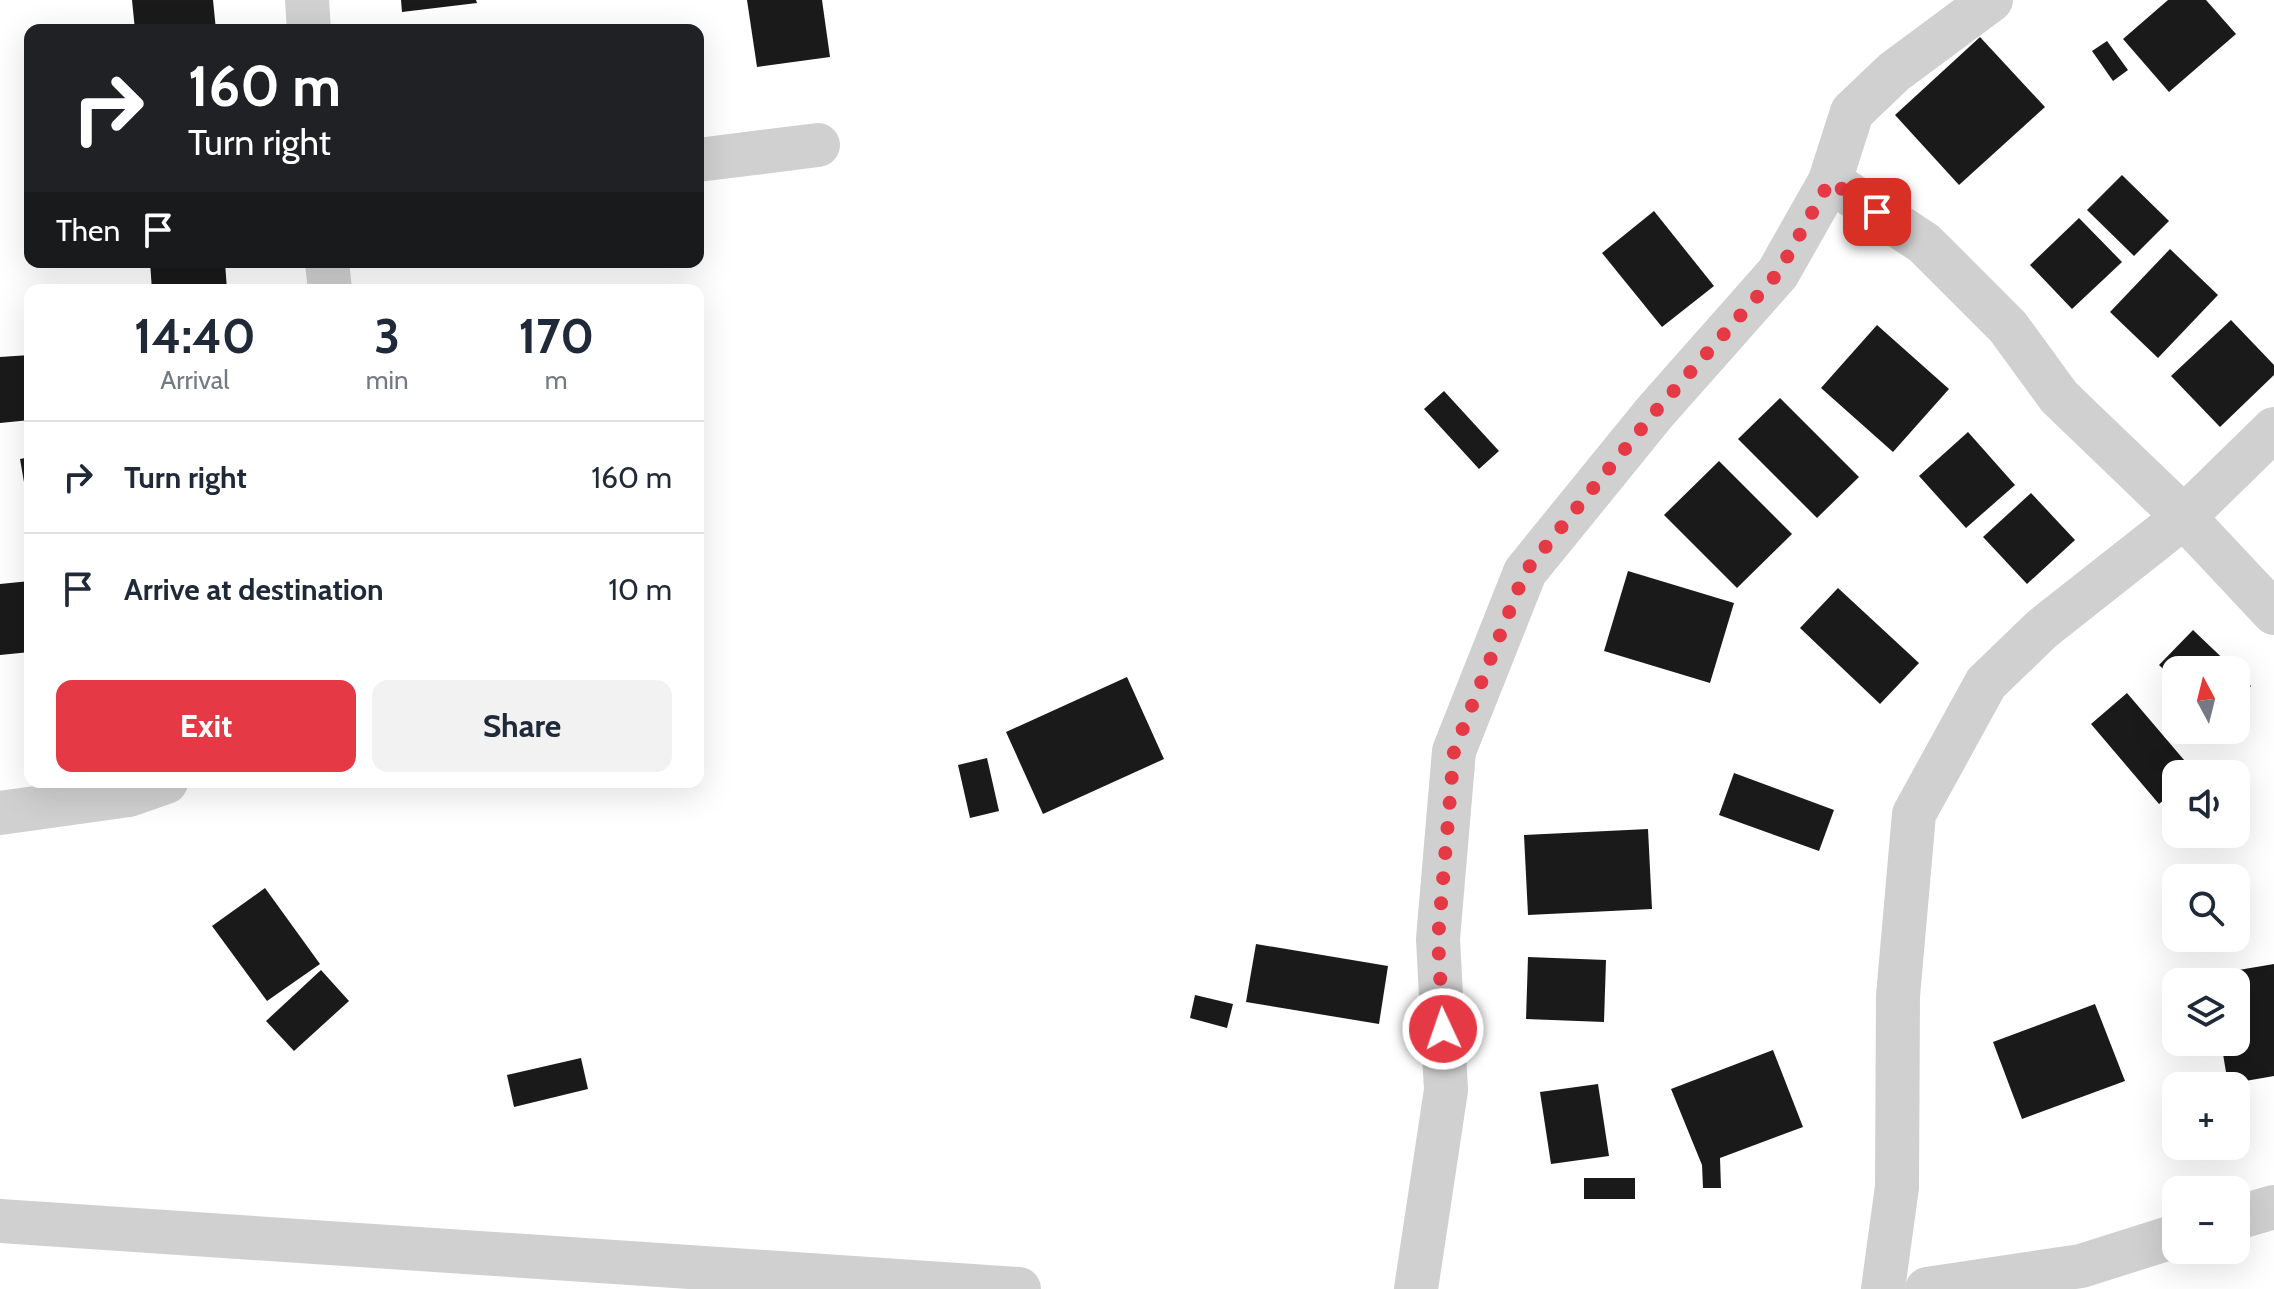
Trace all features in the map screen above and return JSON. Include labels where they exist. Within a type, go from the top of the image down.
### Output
[{"type":"street","points":[[307,0],[309,24]]},
{"type":"street","points":[[1416,1289],[1446,1090],[1438,939],[1454,751],[1525,572],[1655,412],[1778,273],[1830,181],[1852,112],[1894,72],[1991,0]]},
{"type":"street","points":[[704,159],[818,145]]},
{"type":"street","points":[[1830,181],[1924,243],[2008,327],[2059,397],[2184,517],[2274,613]]},
{"type":"street","points":[[1883,1289],[1897,1187],[1898,996],[1914,814],[1986,683],[2042,629],[2184,517],[2274,429]]},
{"type":"street","points":[[0,813],[129,795],[149,788]]},
{"type":"street","points":[[2250,1214],[2274,1207]]},
{"type":"street","points":[[0,1221],[1019,1289]]},
{"type":"street","points":[[1927,1289],[2084,1278],[2162,1242]]},
{"type":"building","points":[[132,0],[213,0],[215,24],[134,24]]},
{"type":"building","points":[[401,0],[476,0],[477,3],[402,12]]},
{"type":"building","points":[[747,0],[822,0],[830,57],[757,67]]},
{"type":"building","points":[[2168,0],[2206,0],[2236,34],[2169,92],[2123,39]]},
{"type":"building","points":[[1980,37],[2045,107],[1959,185],[1895,115]]},
{"type":"building","points":[[2107,41],[2128,70],[2113,81],[2092,51]]},
{"type":"building","points":[[2122,175],[2169,221],[2134,256],[2087,210]]},
{"type":"building","points":[[1654,211],[1714,286],[1662,327],[1602,253]]},
{"type":"building","points":[[2079,218],[2122,262],[2072,309],[2030,265]]},
{"type":"building","points":[[2170,249],[2218,295],[2158,358],[2110,312]]},
{"type":"building","points":[[150,268],[225,268],[227,284],[152,284]]},
{"type":"building","points":[[2231,320],[2274,365],[2274,375],[2220,427],[2171,376]]},
{"type":"building","points":[[1877,325],[1949,389],[1893,452],[1821,388]]},
{"type":"building","points":[[24,355],[24,421],[0,423],[0,357]]},
{"type":"building","points":[[1444,391],[1499,451],[1479,469],[1424,409]]},
{"type":"building","points":[[1780,398],[1859,477],[1817,518],[1738,439]]},
{"type":"building","points":[[1968,432],[2015,485],[1966,528],[1919,476]]},
{"type":"building","points":[[24,458],[24,482],[20,459]]},
{"type":"building","points":[[1719,461],[1792,534],[1737,588],[1664,515]]},
{"type":"building","points":[[2031,493],[2075,540],[2027,584],[1983,537]]},
{"type":"building","points":[[1628,571],[1734,603],[1710,683],[1604,651]]},
{"type":"building","points":[[24,582],[24,653],[0,655],[0,584]]},
{"type":"building","points":[[1838,588],[1919,663],[1880,704],[1800,628]]},
{"type":"building","points":[[2193,630],[2220,656],[2168,656]]},
{"type":"building","points":[[1127,677],[1164,759],[1043,814],[1006,732]]},
{"type":"building","points":[[2127,693],[2162,734],[2162,744],[2170,744],[2184,760],[2162,760],[2162,802],[2159,804],[2091,724]]},
{"type":"building","points":[[987,758],[999,811],[970,818],[958,765]]},
{"type":"building","points":[[1734,773],[1834,810],[1819,851],[1719,815]]},
{"type":"building","points":[[1648,829],[1652,909],[1528,915],[1524,835]]},
{"type":"building","points":[[265,888],[320,964],[267,1001],[212,926]]},
{"type":"building","points":[[1256,944],[1388,966],[1379,1024],[1246,1002]]},
{"type":"building","points":[[1528,957],[1606,960],[1604,1022],[1526,1019]]},
{"type":"building","points":[[2274,964],[2274,1076],[2250,1080],[2250,1072],[2226,1072],[2223,1056],[2250,1056],[2250,968]]},
{"type":"building","points":[[321,970],[349,1001],[294,1051],[266,1021]]},
{"type":"building","points":[[1195,995],[1233,1004],[1227,1028],[1190,1018]]},
{"type":"building","points":[[2095,1004],[2125,1081],[2022,1119],[1993,1042]]},
{"type":"building","points":[[1773,1050],[1803,1127],[1720,1158],[1721,1188],[1703,1188],[1702,1165],[1671,1089]]},
{"type":"building","points":[[581,1058],[588,1089],[514,1107],[507,1075]]},
{"type":"building","points":[[1598,1084],[1609,1156],[1551,1164],[1540,1092]]},
{"type":"building","points":[[1584,1178],[1635,1178],[1635,1199],[1584,1199]]},
{"type":"route","points":[[1443,1029],[1438,939],[1454,751],[1525,572],[1655,412],[1778,273],[1830,181],[1877,212]]}]
